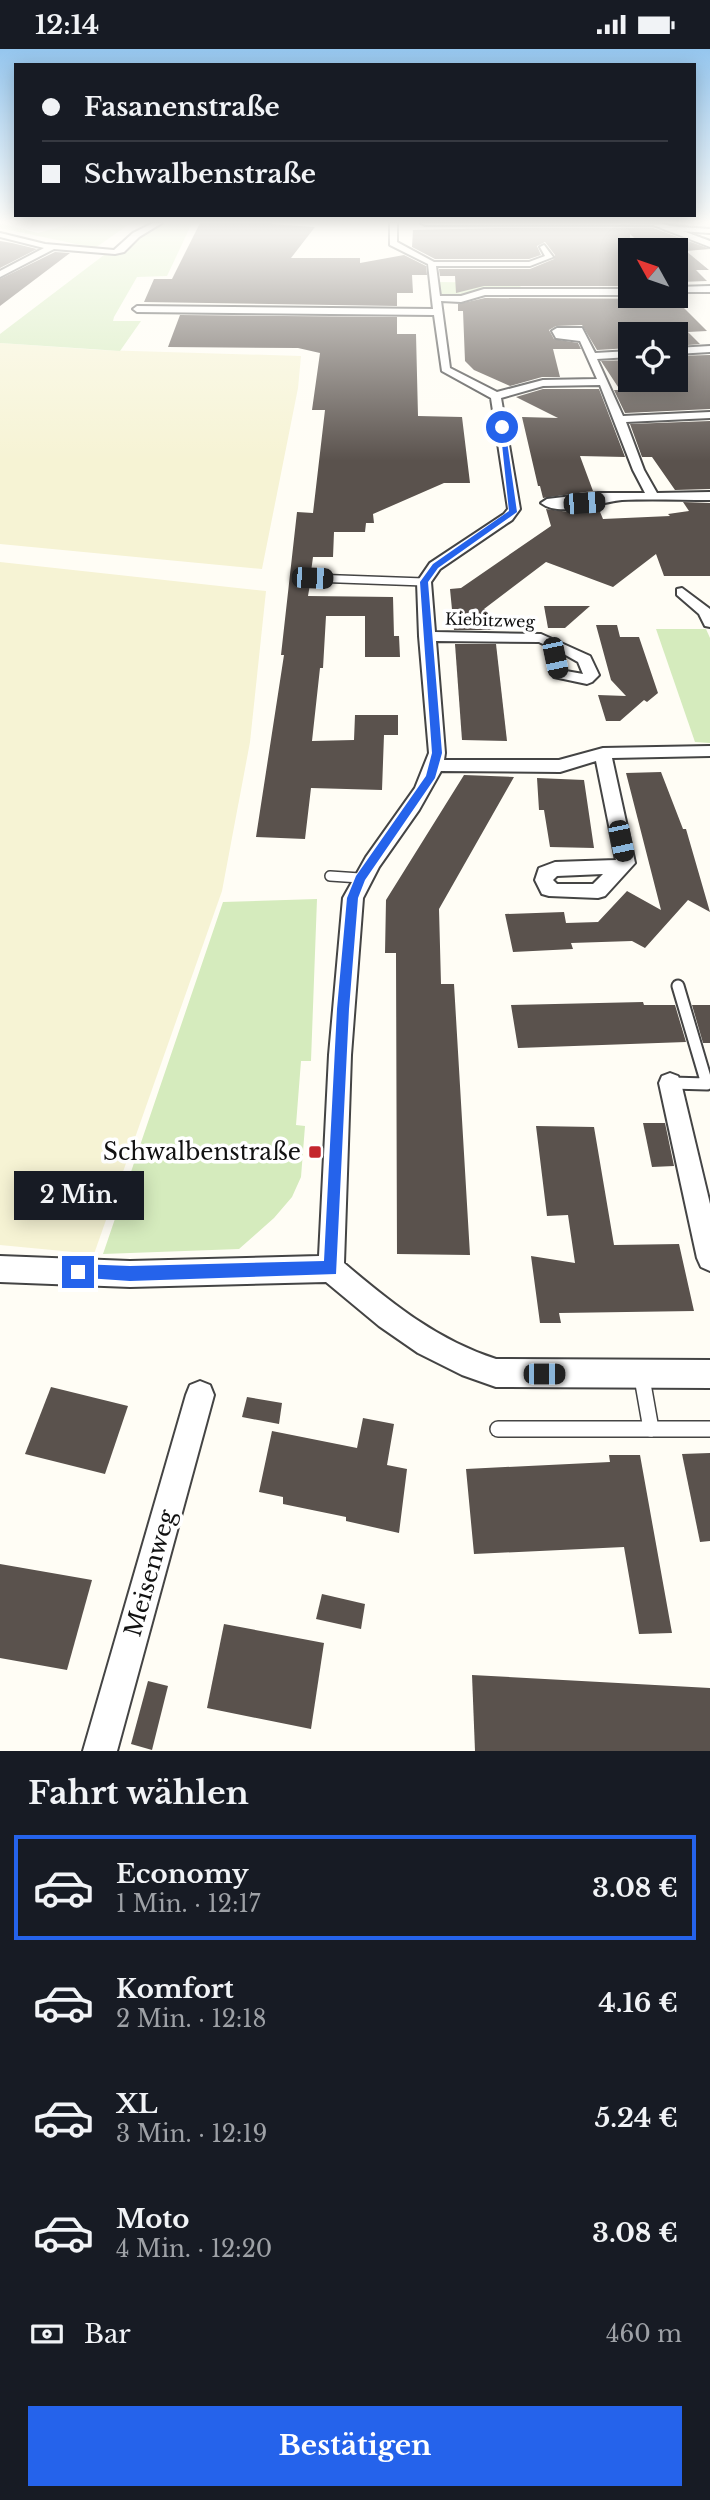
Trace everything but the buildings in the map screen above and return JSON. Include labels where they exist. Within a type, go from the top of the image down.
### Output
[{"type":"street","points":[[435,302],[445,369],[496,396],[543,383],[602,381]]},
{"type":"street","points":[[137,309],[436,312]]},
{"type":"street","points":[[584,339],[637,466],[654,498]]},
{"type":"street","points":[[688,350],[710,349]]},
{"type":"street","points":[[591,356],[618,355]]},
{"type":"street","points":[[496,396],[530,506]]},
{"type":"street","points":[[619,419],[710,415]]},
{"type":"street","points":[[331,1269],[349,914],[360,879],[431,776],[437,753],[424,582],[435,566],[508,517],[530,506],[560,500],[710,496]]},
{"type":"street","points":[[682,592],[708,616]]},
{"type":"street","name":"Kiebitzweg","points":[[426,636],[527,636],[552,643]]},
{"type":"street","points":[[435,765],[560,766],[603,753],[710,751]]},
{"type":"street","points":[[603,753],[626,863],[621,867]]},
{"type":"street","points":[[670,1083],[710,1258]]},
{"type":"street","points":[[0,1269],[130,1274],[331,1269],[418,1339],[462,1364],[496,1373],[710,1374]]},
{"type":"street","name":"Meisenweg","points":[[100,1751],[200,1395]]},
{"type":"lane","points":[[312,578],[424,582]]},
{"type":"lane","points":[[330,876],[360,879]]},
{"type":"lane","points":[[670,1083],[707,1084],[678,986]]},
{"type":"lane","points":[[641,1374],[651,1429]]},
{"type":"lane","points":[[498,1429],[710,1429]]},
{"type":"shaded area","points":[[0,343],[100,350],[301,356],[298,388],[262,569],[0,544]]},
{"type":"shaded area","points":[[0,562],[266,591],[250,742],[222,891],[94,1254],[0,1245]]},
{"type":"green space","points":[[42,302],[122,302],[113,321],[141,321],[120,351],[0,343],[0,334]]},
{"type":"green space","points":[[656,629],[706,629],[710,638],[710,743],[695,742]]},
{"type":"green space","points":[[317,899],[311,1061],[301,1061],[296,1125],[305,1126],[301,1177],[292,1197],[274,1218],[239,1249],[103,1254],[223,902]]},
{"type":"place","name":"Schwalbenstraße","points":[[315,1152]]},
{"type":"route","points":[[78,1272],[130,1274],[331,1269],[349,914],[360,879],[431,776],[435,765],[437,753],[424,582],[435,566],[513,512],[502,427]]}]
